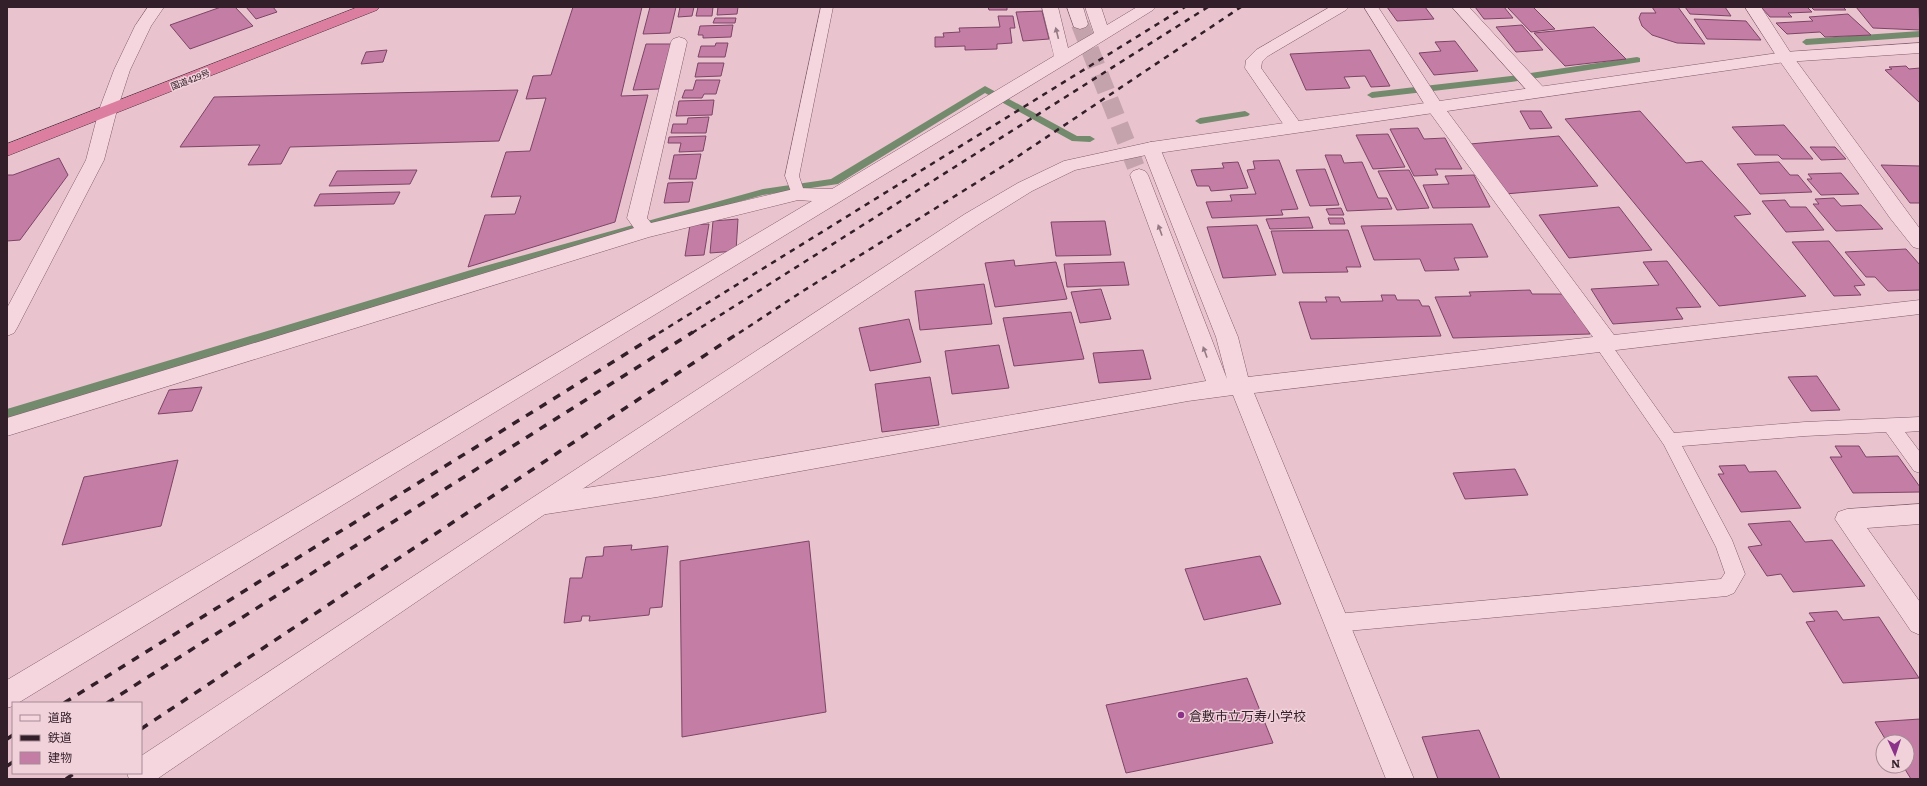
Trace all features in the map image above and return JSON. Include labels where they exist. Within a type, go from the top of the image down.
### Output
[{"type":"highway","name":"国道429号","points":[[7,150],[372,7]]},
{"type":"street","points":[[7,328],[95,160],[108,110],[122,70],[143,26],[156,7]]},
{"type":"street","points":[[1050,7],[1063,59]]},
{"type":"street","points":[[1075,7],[1080,24]]},
{"type":"street","points":[[1093,7],[1102,34]]},
{"type":"street","points":[[7,695],[1148,7]]},
{"type":"street","points":[[1294,127],[1253,68],[1254,60],[1262,53],[1341,7]]},
{"type":"street","points":[[1460,7],[1534,87]]},
{"type":"street","points":[[1753,7],[1785,57],[1897,213],[1920,242]]},
{"type":"street","points":[[1371,8],[1427,96],[1606,343]]},
{"type":"street","points":[[642,226],[679,42]]},
{"type":"street","points":[[142,772],[540,505],[972,219],[1025,187],[1070,165],[1152,148],[1294,127],[1427,96],[1534,87],[1785,57],[1920,48]]},
{"type":"street","points":[[1152,148],[1227,336],[1229,387]]},
{"type":"street","points":[[1139,175],[1229,387],[1336,623],[1400,779]]},
{"type":"street","points":[[7,427],[642,226],[796,190],[836,195]]},
{"type":"street","points":[[540,505],[657,487],[1188,392],[1920,307]]},
{"type":"street","points":[[1920,514],[1847,518],[1920,623]]},
{"type":"lane","points":[[796,190],[792,176],[827,7]]},
{"type":"lane","points":[[1336,623],[1727,587],[1735,574],[1725,546],[1670,440],[1606,343]]},
{"type":"lane","points":[[1670,440],[1805,429],[1920,424]]},
{"type":"lane","points":[[1890,425],[1920,466]]},
{"type":"building","points":[[221,7],[235,7],[253,26],[190,49],[170,25]]},
{"type":"building","points":[[246,7],[273,7],[277,12],[256,19]]},
{"type":"building","points":[[573,7],[642,7],[621,96],[648,95],[615,222],[468,267],[485,215],[515,214],[521,196],[491,197],[506,152],[530,151],[546,98],[526,99],[533,76],[551,75]]},
{"type":"building","points":[[650,7],[676,7],[670,33],[643,34]]},
{"type":"building","points":[[680,7],[694,7],[692,16],[678,17]]},
{"type":"building","points":[[698,7],[713,7],[712,16],[696,16]]},
{"type":"building","points":[[718,7],[738,7],[737,14],[717,15]]},
{"type":"building","points":[[988,7],[1007,7],[1007,10],[989,10]]},
{"type":"building","points":[[1387,7],[1425,7],[1434,19],[1397,21]]},
{"type":"building","points":[[1475,7],[1504,7],[1513,18],[1484,19]]},
{"type":"building","points":[[1507,7],[1533,7],[1555,29],[1531,32]]},
{"type":"building","points":[[1652,7],[1678,7],[1705,44],[1677,43],[1652,35],[1642,26],[1639,18],[1641,13],[1656,13]]},
{"type":"building","points":[[1685,7],[1725,7],[1731,16],[1690,14]]},
{"type":"building","points":[[1761,7],[1807,7],[1812,12],[1788,13],[1792,17],[1770,17]]},
{"type":"building","points":[[1811,7],[1843,7],[1846,10],[1814,10]]},
{"type":"building","points":[[1856,7],[1919,7],[1920,30],[1873,28]]},
{"type":"building","points":[[1042,11],[1049,39],[1023,41],[1016,12]]},
{"type":"building","points":[[1848,14],[1871,35],[1825,37],[1820,32],[1787,34],[1776,23],[1813,21],[1809,17]]},
{"type":"building","points":[[998,16],[1013,16],[1015,28],[1010,28],[1012,43],[997,44],[997,49],[965,50],[965,46],[935,47],[935,37],[944,37],[943,33],[960,32],[959,28],[1000,27]]},
{"type":"building","points":[[715,18],[736,18],[735,23],[713,23]]},
{"type":"building","points":[[1694,19],[1746,21],[1761,40],[1707,39]]},
{"type":"building","points":[[733,25],[731,37],[703,38],[703,35],[698,35],[700,26]]},
{"type":"building","points":[[1522,25],[1543,50],[1516,52],[1496,27]]},
{"type":"building","points":[[1594,27],[1626,59],[1565,66],[1534,33]]},
{"type":"building","points":[[1455,41],[1478,71],[1434,75],[1419,53],[1441,51],[1435,42]]},
{"type":"building","points":[[716,43],[728,43],[725,57],[698,57],[701,46],[715,46]]},
{"type":"building","points":[[646,44],[671,44],[659,89],[633,90]]},
{"type":"building","points":[[387,50],[383,62],[361,64],[366,52]]},
{"type":"building","points":[[1370,50],[1390,86],[1371,87],[1365,76],[1344,77],[1350,88],[1306,90],[1290,54]]},
{"type":"building","points":[[698,63],[724,63],[721,76],[695,77]]},
{"type":"building","points":[[1906,66],[1909,69],[1920,68],[1920,103],[1885,70],[1892,69],[1889,67]]},
{"type":"building","points":[[696,80],[720,80],[716,94],[704,94],[702,98],[682,98],[685,90],[693,90]]},
{"type":"building","points":[[518,90],[499,141],[290,147],[281,164],[248,165],[260,145],[180,147],[214,97]]},
{"type":"building","points":[[714,100],[712,115],[676,116],[679,101]]},
{"type":"building","points":[[1520,111],[1541,111],[1552,128],[1530,129]]},
{"type":"building","points":[[1640,111],[1686,163],[1702,161],[1751,214],[1734,216],[1806,296],[1719,306],[1565,119]]},
{"type":"building","points":[[709,117],[706,133],[671,133],[673,124],[687,124],[688,118]]},
{"type":"building","points":[[1784,125],[1813,159],[1782,159],[1778,155],[1755,155],[1732,127]]},
{"type":"building","points":[[1418,128],[1424,139],[1445,138],[1462,169],[1435,169],[1438,175],[1414,176],[1390,129]]},
{"type":"building","points":[[1388,134],[1405,167],[1373,169],[1356,135]]},
{"type":"building","points":[[706,136],[703,151],[679,152],[681,143],[668,143],[669,137]]},
{"type":"building","points":[[1559,136],[1598,186],[1505,194],[1470,144]]},
{"type":"building","points":[[1810,147],[1835,147],[1846,159],[1821,160]]},
{"type":"building","points":[[701,154],[696,179],[669,179],[674,155]]},
{"type":"building","points":[[1325,155],[1341,155],[1344,163],[1362,162],[1378,198],[1387,198],[1392,209],[1347,211]]},
{"type":"building","points":[[59,158],[68,175],[20,240],[7,241],[7,175],[13,175]]},
{"type":"building","points":[[1279,160],[1298,209],[1281,210],[1283,215],[1212,218],[1206,202],[1232,201],[1230,195],[1256,194],[1247,170],[1255,169],[1253,161]]},
{"type":"building","points":[[1238,162],[1248,188],[1211,191],[1209,186],[1197,186],[1191,170],[1224,168],[1222,163]]},
{"type":"building","points":[[1779,162],[1790,175],[1798,175],[1812,192],[1760,194],[1737,164]]},
{"type":"building","points":[[1881,165],[1920,166],[1920,203],[1910,203]]},
{"type":"building","points":[[1325,169],[1339,205],[1310,206],[1296,170]]},
{"type":"building","points":[[417,170],[410,184],[329,186],[337,171]]},
{"type":"building","points":[[1409,170],[1429,208],[1397,210],[1378,171]]},
{"type":"building","points":[[1841,173],[1859,194],[1821,195],[1807,179],[1812,179],[1808,174]]},
{"type":"building","points":[[1474,175],[1490,207],[1433,208],[1423,185],[1449,184],[1445,176]]},
{"type":"building","points":[[693,182],[689,202],[664,203],[668,183]]},
{"type":"building","points":[[400,192],[394,204],[314,206],[320,194]]},
{"type":"building","points":[[1834,198],[1841,206],[1861,205],[1883,229],[1836,231],[1813,204],[1819,204],[1815,199]]},
{"type":"building","points":[[1785,200],[1790,207],[1806,207],[1824,230],[1786,232],[1762,201]]},
{"type":"building","points":[[1619,207],[1652,250],[1569,258],[1539,215]]},
{"type":"building","points":[[1341,208],[1344,215],[1329,215],[1326,209]]},
{"type":"building","points":[[1309,217],[1313,228],[1270,229],[1266,219]]},
{"type":"building","points":[[1328,218],[1343,218],[1345,224],[1330,224]]},
{"type":"building","points":[[738,219],[736,251],[710,253],[713,221]]},
{"type":"building","points":[[1105,221],[1111,255],[1056,256],[1051,222]]},
{"type":"building","points":[[709,224],[704,255],[685,256],[690,225]]},
{"type":"building","points":[[1472,224],[1488,257],[1454,258],[1459,270],[1425,271],[1420,259],[1374,260],[1361,226]]},
{"type":"building","points":[[1257,225],[1276,275],[1223,278],[1207,227]]},
{"type":"building","points":[[1348,230],[1361,267],[1346,267],[1348,272],[1283,273],[1271,231]]},
{"type":"building","points":[[1829,241],[1865,285],[1854,286],[1861,295],[1834,296],[1792,242]]},
{"type":"building","points":[[1906,249],[1920,265],[1920,290],[1888,291],[1875,277],[1866,277],[1845,252]]},
{"type":"building","points":[[1014,260],[1015,266],[1056,262],[1067,299],[995,307],[985,263]]},
{"type":"building","points":[[1667,261],[1701,307],[1676,308],[1683,319],[1613,324],[1591,289],[1659,285],[1643,262]]},
{"type":"building","points":[[1124,262],[1129,285],[1067,287],[1064,264]]},
{"type":"building","points":[[984,284],[992,324],[920,330],[915,291]]},
{"type":"building","points":[[1101,289],[1111,319],[1080,323],[1071,292]]},
{"type":"building","points":[[1530,290],[1532,294],[1564,294],[1575,313],[1579,313],[1590,334],[1453,338],[1435,297],[1471,296],[1469,292]]},
{"type":"building","points":[[1381,295],[1395,295],[1397,300],[1419,300],[1422,306],[1429,306],[1441,336],[1311,339],[1299,302],[1327,302],[1325,297],[1339,297],[1341,302],[1383,301]]},
{"type":"building","points":[[1071,312],[1084,359],[1014,366],[1003,318]]},
{"type":"building","points":[[909,319],[921,362],[870,371],[859,328]]},
{"type":"building","points":[[999,345],[1009,388],[952,394],[945,351]]},
{"type":"building","points":[[1143,350],[1151,379],[1099,383],[1093,353]]},
{"type":"building","points":[[1817,376],[1840,410],[1811,411],[1788,377]]},
{"type":"building","points":[[930,377],[939,425],[882,432],[875,384]]},
{"type":"building","points":[[202,387],[192,411],[158,414],[169,390]]},
{"type":"building","points":[[1835,446],[1859,446],[1866,457],[1898,456],[1920,487],[1920,492],[1853,493],[1830,457],[1842,457]]},
{"type":"building","points":[[178,460],[161,526],[62,545],[84,477]]},
{"type":"building","points":[[1745,465],[1749,472],[1776,471],[1801,508],[1741,512],[1718,474],[1724,474],[1719,466]]},
{"type":"building","points":[[1515,469],[1528,495],[1465,499],[1453,473]]},
{"type":"building","points":[[1790,521],[1805,542],[1832,540],[1865,586],[1793,592],[1781,574],[1767,576],[1748,547],[1762,545],[1748,524]]},
{"type":"building","points":[[809,541],[826,712],[682,737],[680,561]]},
{"type":"building","points":[[632,545],[631,550],[668,546],[662,607],[650,608],[649,615],[589,621],[590,616],[582,616],[581,621],[564,623],[570,578],[582,578],[586,557],[603,556],[604,547]]},
{"type":"building","points":[[1260,556],[1281,604],[1204,620],[1185,569]]},
{"type":"building","points":[[1837,611],[1843,620],[1879,617],[1919,678],[1843,683],[1806,622],[1815,621],[1809,613]]},
{"type":"building","points":[[1247,678],[1273,743],[1126,773],[1106,705]]},
{"type":"building","points":[[1920,719],[1920,779],[1911,779],[1908,774],[1915,774],[1915,734],[1882,734],[1875,722]]},
{"type":"building","points":[[1479,730],[1500,779],[1438,779],[1422,737]]},
{"type":"waterway","points":[[1806,42],[1920,34]]},
{"type":"waterway","points":[[1372,95],[1511,79],[1637,60]]},
{"type":"waterway","points":[[7,414],[474,273],[763,192],[834,182],[985,89],[1075,139],[1090,139]]},
{"type":"waterway","points":[[1200,121],[1245,114]]},
{"type":"tunnel","points":[[1080,24],[1139,175]]},
{"type":"railway","points":[[659,333],[1185,7]]},
{"type":"railway","points":[[692,333],[1208,7]]},
{"type":"railway","points":[[739,333],[803,291],[1008,163],[1241,7]]},
{"type":"railway","points":[[66,702],[661,332]]},
{"type":"railway","points":[[109,702],[693,332]]},
{"type":"railway","points":[[142,728],[740,332]]},
{"type":"railway","points":[[7,739],[12,736]]},
{"type":"railway","points":[[7,766],[12,763]]},
{"type":"railway","points":[[66,779],[74,774]]},
{"type":"place","name":"倉敷市立万寿小学校","points":[[1181,715]]}]
